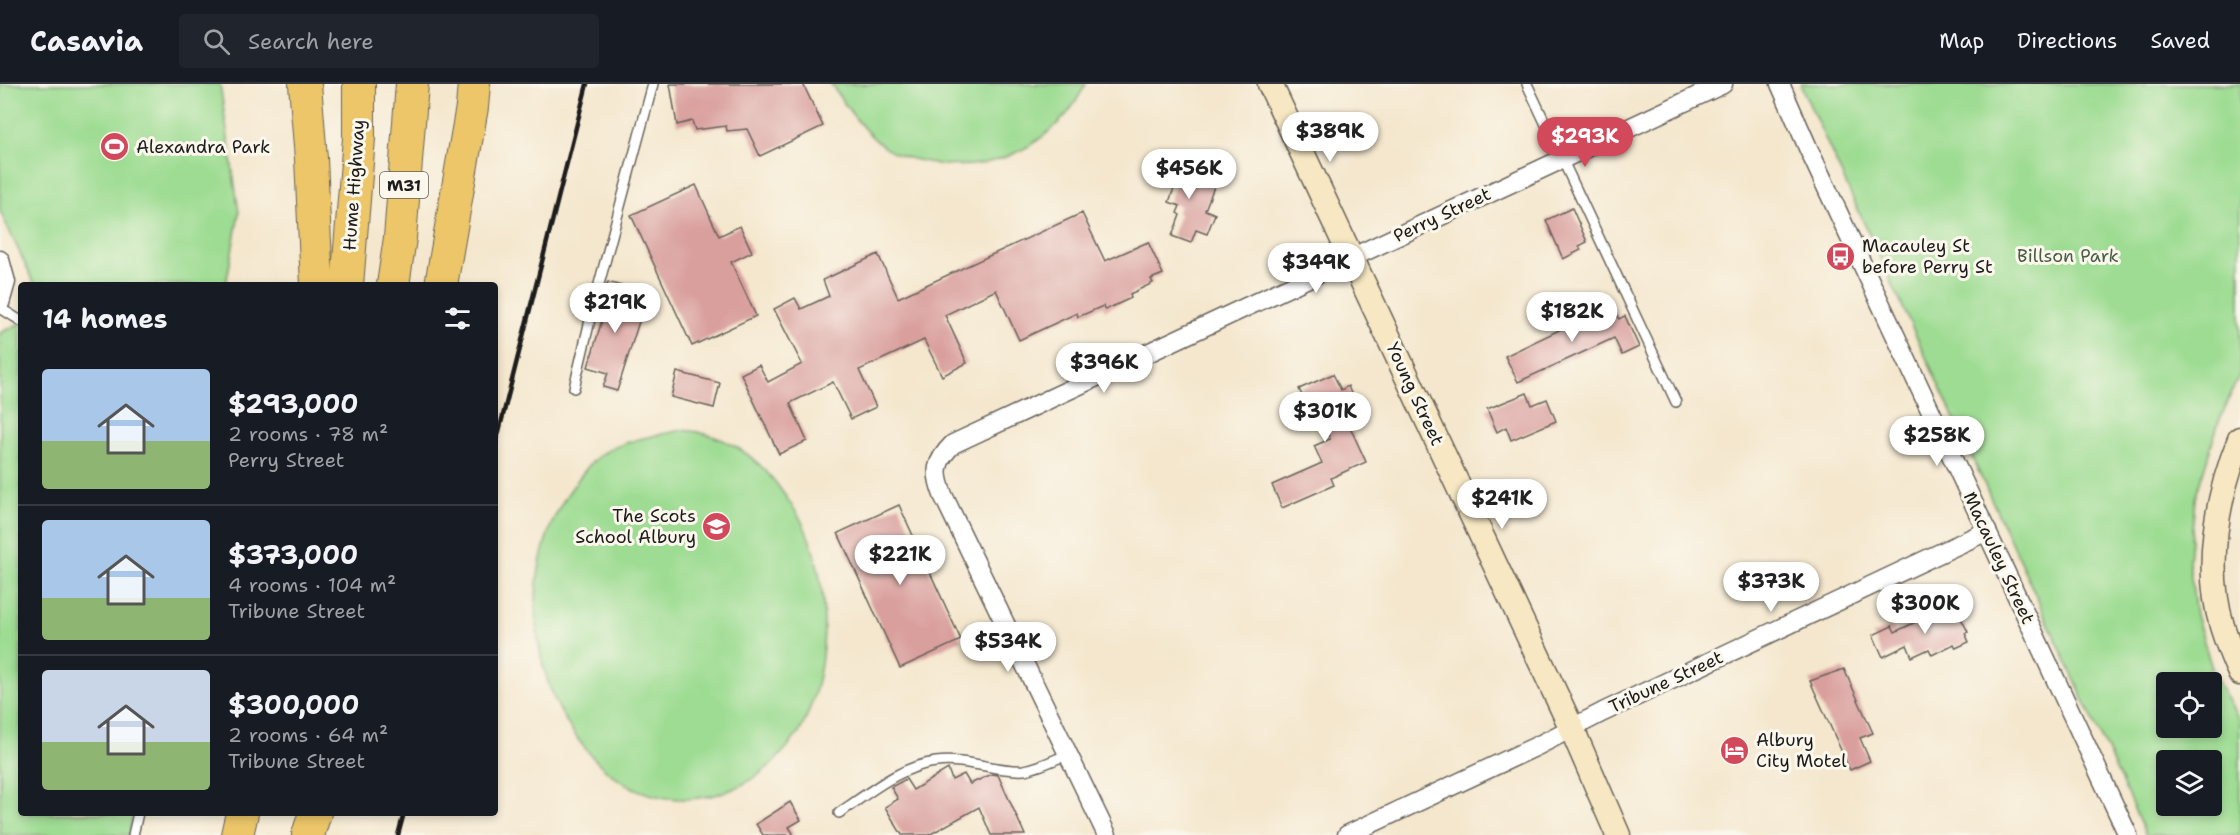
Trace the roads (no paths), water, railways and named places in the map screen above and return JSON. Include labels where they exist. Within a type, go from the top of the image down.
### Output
[{"type":"highway","points":[[305,84],[311,159],[316,282]]},
{"type":"highway","name":"Hume Highway","points":[[347,282],[359,138],[359,84]]},
{"type":"highway","name":"M31","points":[[393,282],[400,238],[412,84]]},
{"type":"highway","points":[[442,282],[474,84]]},
{"type":"highway","points":[[237,835],[241,816]]},
{"type":"highway","points":[[289,835],[294,816]]},
{"type":"highway","points":[[308,835],[314,816]]},
{"type":"main road","name":"Young Street","points":[[1270,84],[1572,729],[1618,835]]},
{"type":"main road","points":[[2240,439],[2221,500],[2214,547],[2216,600],[2221,624],[2240,673]]},
{"type":"street","name":"Perry Street","points":[[1107,835],[943,495],[936,477],[943,454],[953,444],[1723,84]]},
{"type":"street","name":"Macauley Street","points":[[1780,84],[2128,835]]},
{"type":"street","points":[[0,260],[6,282],[0,303]]},
{"type":"street","name":"Tribune Street","points":[[1347,835],[1987,531]]},
{"type":"lane","points":[[574,388],[652,84]]},
{"type":"lane","points":[[1527,84],[1676,402]]},
{"type":"lane","points":[[0,308],[18,319]]},
{"type":"lane","points":[[838,813],[905,771],[921,764],[961,761],[1024,770],[1068,754]]},
{"type":"lane","points":[[133,835],[137,816]]},
{"type":"railway","points":[[498,435],[587,84]]},
{"type":"railway","points":[[398,835],[403,816]]},
{"type":"place","name":"Alexandra Park","points":[[115,147]]},
{"type":"place","name":"Macauley St before Perry St","points":[[1841,256]]},
{"type":"place","name":"The Scots School Albury","points":[[717,526]]},
{"type":"place","name":"Albury City Motel","points":[[1735,750]]},
{"type":"park label","name":"Billson Park","points":[[2068,256]]}]
